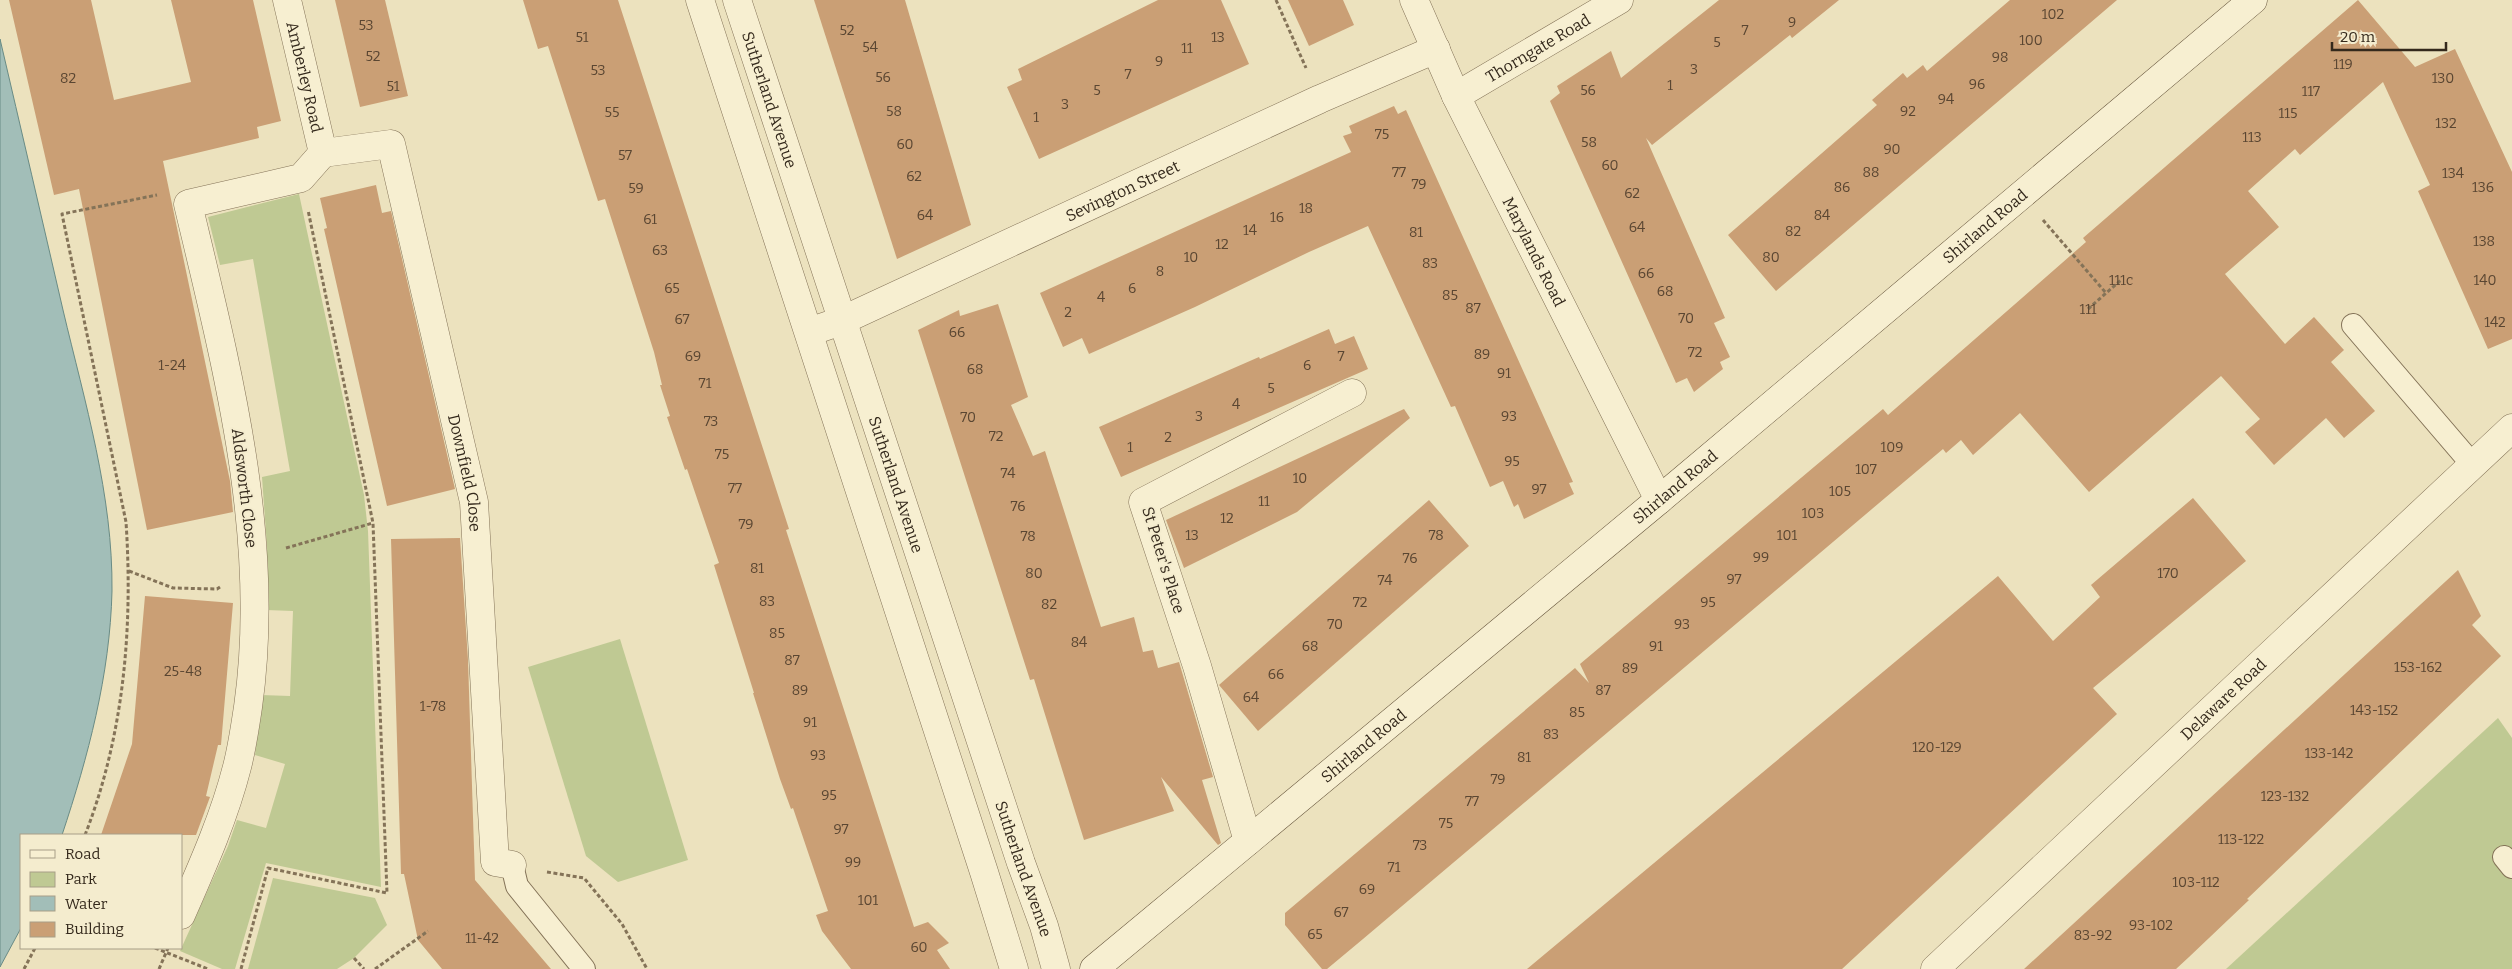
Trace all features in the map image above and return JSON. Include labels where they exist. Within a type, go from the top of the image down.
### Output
[{"type":"street","name":"Amberley Road","points":[[287,0],[323,153]]},
{"type":"street","points":[[700,0],[981,862],[1014,969]]},
{"type":"street","name":"Sutherland Avenue","points":[[737,0],[1020,863],[1044,926],[1056,969]]},
{"type":"street","name":"Marylands Road","points":[[1414,0],[1456,96],[1659,500]]},
{"type":"street","name":"Thorngate Road","points":[[1456,96],[1619,0]]},
{"type":"street","name":"Shirland Road","points":[[1094,969],[1659,500],[2253,0]]},
{"type":"street","name":"Sevington Street","points":[[809,332],[841,321],[1320,100],[1436,49]]},
{"type":"street","name":"Downfield Close","points":[[323,153],[391,144],[474,502],[495,862],[512,865]]},
{"type":"street","points":[[301,178],[323,153]]},
{"type":"street","name":"Aldsworth Close","points":[[182,913],[212,843],[238,766],[252,677],[255,616],[254,558],[248,492],[237,425],[188,204],[301,178]]},
{"type":"street","name":"St Peter's Place","points":[[1248,841],[1197,666],[1143,502],[1352,393]]},
{"type":"street","name":"Delaware Road","points":[[1935,969],[2512,428]]},
{"type":"lane","points":[[2353,325],[2472,464]]},
{"type":"lane","points":[[512,865],[517,886],[584,969]]},
{"type":"path","points":[[1276,0],[1320,100]]},
{"type":"path","points":[[241,969],[268,868],[387,893],[373,523],[367,486],[301,178]]},
{"type":"path","points":[[85,834],[114,743],[126,664],[129,571],[126,522],[62,214],[162,194]]},
{"type":"path","points":[[2021,195],[2106,293]]},
{"type":"path","points":[[2088,308],[2121,280]]},
{"type":"path","points":[[129,571],[173,588],[217,589],[254,558],[373,523]]},
{"type":"path","points":[[512,865],[584,878],[622,924],[648,969]]},
{"type":"path","points":[[375,969],[428,931]]},
{"type":"path","points":[[24,969],[34,949]]},
{"type":"path","points":[[158,949],[208,969]]},
{"type":"path","points":[[159,969],[168,949]]},
{"type":"path","points":[[354,958],[364,969]]},
{"type":"green space","points":[[299,194],[364,495],[368,531],[381,887],[266,863],[235,969],[222,969],[180,951],[228,846],[237,820],[266,828],[285,764],[255,755],[261,695],[290,696],[293,611],[266,610],[267,547],[262,477],[290,471],[253,259],[220,265],[208,217]]},
{"type":"green space","points":[[620,639],[688,860],[618,882],[586,856],[528,667]]},
{"type":"green space","points":[[2498,718],[2512,738],[2512,969],[2226,969]]},
{"type":"green space","points":[[273,878],[375,898],[387,925],[354,958],[337,969],[248,969]]},
{"type":"water","points":[[0,39],[96,449],[108,520],[112,591],[107,654],[89,746],[62,834],[20,834],[20,930],[0,967]]},
{"type":"building","points":[[9,0],[91,0],[114,100],[191,82],[171,0],[253,0],[281,121],[257,127],[259,138],[163,161],[230,481],[233,512],[147,530],[79,189],[54,195]]},
{"type":"building","points":[[335,0],[385,0],[408,96],[360,107]]},
{"type":"building","points":[[523,0],[618,0],[789,529],[786,530],[914,927],[928,922],[949,943],[937,950],[950,969],[851,969],[822,931],[816,915],[828,911],[793,808],[791,809],[780,779],[753,693],[714,565],[719,563],[667,417],[670,416],[660,385],[662,385],[654,352],[605,199],[598,201],[548,46],[538,49]]},
{"type":"building","points":[[814,0],[905,0],[971,225],[897,259]]},
{"type":"building","points":[[1158,0],[1221,0],[1249,64],[1039,159],[1007,87],[1022,80],[1018,69]]},
{"type":"building","points":[[1288,0],[1343,0],[1354,25],[1309,46]]},
{"type":"building","points":[[1719,0],[1839,0],[1792,38],[1790,35],[1652,145],[1646,138],[1725,318],[1714,323],[1730,357],[1720,362],[1723,369],[1694,392],[1687,378],[1676,383],[1550,101],[1560,93],[1557,86],[1611,51],[1621,78]]},
{"type":"building","points":[[2010,0],[2117,0],[1776,291],[1728,235],[1877,105],[1872,100],[1903,73],[1907,78],[1923,65],[1927,71]]},
{"type":"building","points":[[2358,0],[2415,67],[2455,49],[2512,172],[2512,339],[2488,349],[2418,191],[2430,185],[2383,82],[2300,155],[2295,149],[2248,191],[2279,227],[2225,274],[2285,344],[2314,317],[2344,350],[2331,362],[2375,411],[2344,438],[2326,418],[2274,465],[2245,432],[2260,419],[2221,376],[2089,492],[2020,413],[1973,455],[1961,440],[1946,453],[1943,449],[1363,939],[1327,969],[1322,969],[1285,925],[1285,913],[1575,668],[1589,683],[1580,664],[1883,409],[1888,415],[2086,242],[2083,238]]},
{"type":"building","points":[[1394,106],[1398,114],[1406,110],[1573,482],[1569,483],[1574,494],[1524,519],[1518,504],[1514,507],[1503,481],[1490,487],[1455,406],[1451,407],[1368,226],[1089,354],[1082,338],[1063,347],[1040,293],[1351,152],[1343,136],[1352,133],[1349,126]]},
{"type":"building","points":[[376,185],[382,213],[391,211],[455,489],[387,506],[324,229],[327,228],[320,198]]},
{"type":"building","points":[[998,304],[1028,397],[1011,405],[1033,456],[1045,451],[1101,627],[1134,617],[1143,652],[1153,650],[1158,668],[1179,662],[1213,777],[1202,780],[1221,843],[1218,845],[1161,777],[1174,811],[1084,840],[1034,679],[1030,680],[918,330],[959,310],[960,316]]},
{"type":"building","points":[[1329,329],[1335,344],[1354,336],[1368,369],[1121,477],[1099,427],[1259,357],[1260,359]]},
{"type":"building","points":[[1404,409],[1410,418],[1297,512],[1184,568],[1166,520]]},
{"type":"building","points":[[2193,498],[2246,561],[2093,688],[2117,714],[1842,969],[1527,969],[1998,576],[2053,641],[2100,597],[2091,585]]},
{"type":"building","points":[[1429,500],[1469,546],[1258,731],[1219,685]]},
{"type":"building","points":[[460,538],[468,660],[475,880],[551,969],[442,969],[418,940],[404,874],[401,874],[391,539]]},
{"type":"building","points":[[2458,570],[2481,616],[2472,625],[2501,656],[2176,969],[2024,969]]},
{"type":"building","points":[[145,596],[233,603],[221,745],[218,745],[206,796],[210,797],[196,835],[101,834],[132,744]]}]
